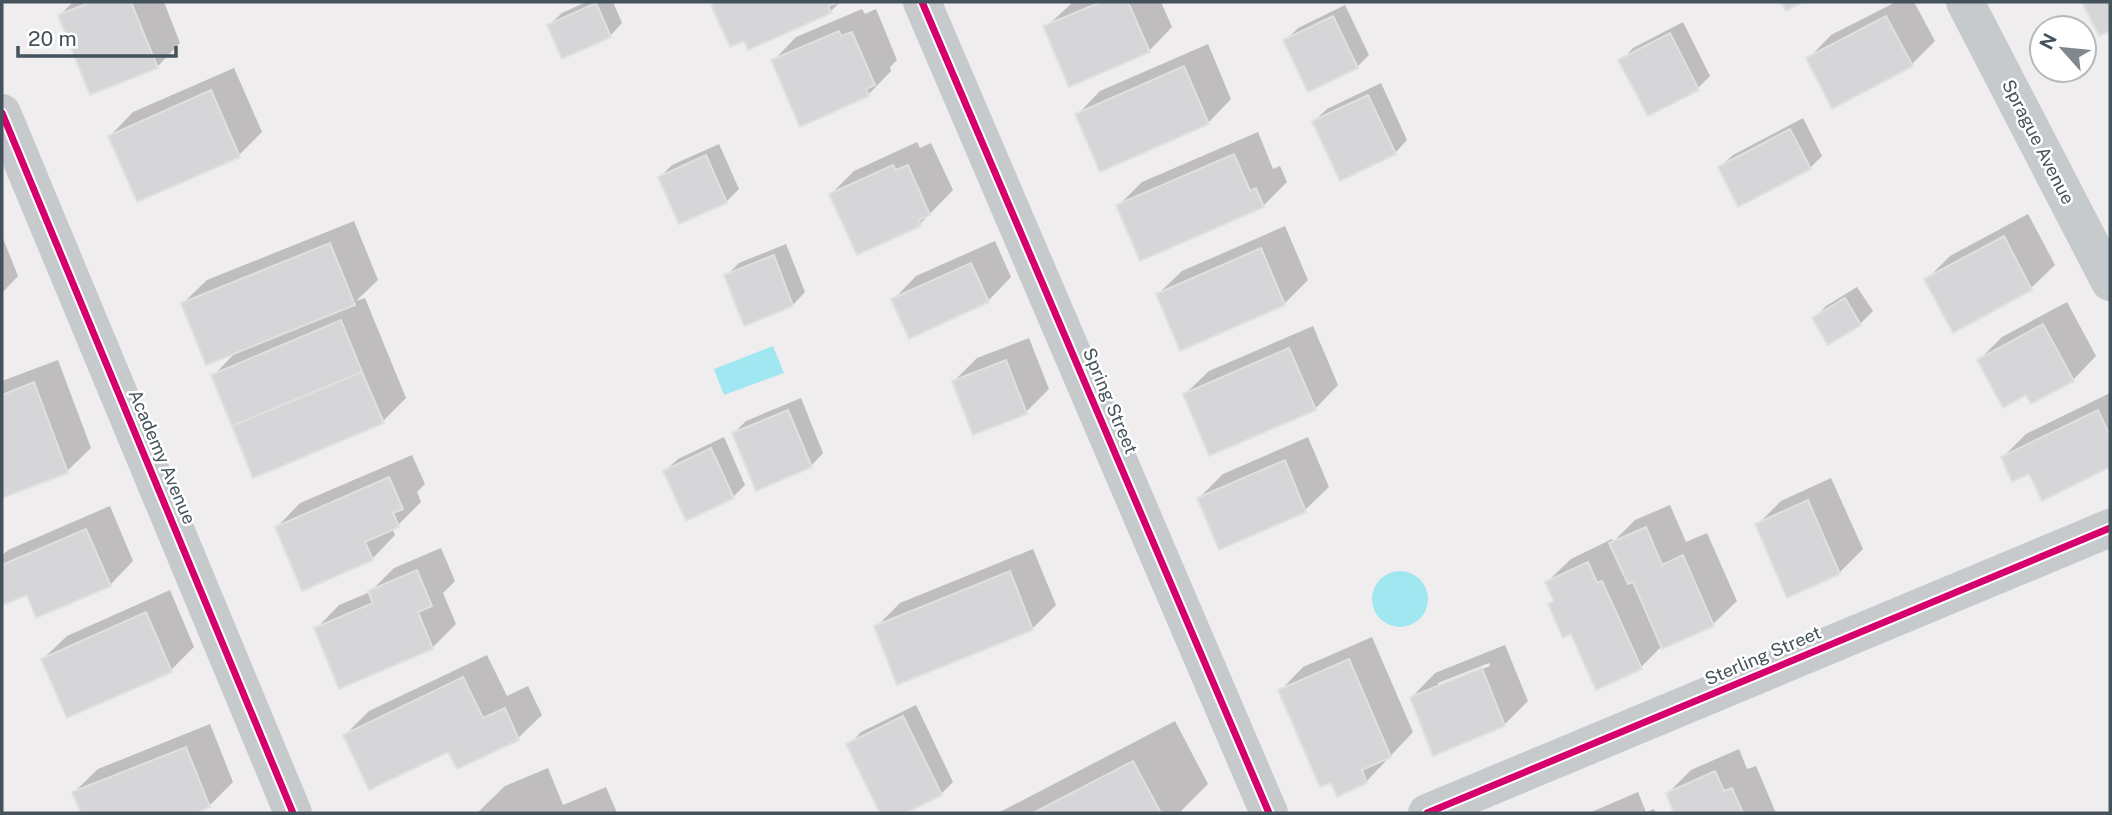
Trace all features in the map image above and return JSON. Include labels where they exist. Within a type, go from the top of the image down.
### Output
[{"type":"street","name":"Spring Street","points":[[922,2],[1269,813]]},
{"type":"street","name":"Sprague Avenue","points":[[1965,2],[2110,282]]},
{"type":"street","name":"Academy Avenue","points":[[2,113],[293,813]]},
{"type":"street","name":"Sterling Street","points":[[1427,813],[2110,528]]},
{"type":"water","points":[[773,346],[784,373],[724,395],[714,369]]},
{"type":"water","points":[[1395,571],[1405,571],[1420,579],[1426,588],[1426,610],[1420,619],[1405,627],[1395,627],[1377,615],[1372,604],[1372,594],[1384,576]]},
{"type":"building","points":[[91,2],[131,2],[158,68],[90,95],[58,15]]},
{"type":"building","points":[[718,2],[839,2],[828,6],[831,13],[748,50],[744,41],[730,47],[711,5]]},
{"type":"building","points":[[1101,2],[1128,2],[1150,52],[1069,87],[1043,26]]},
{"type":"building","points":[[1781,2],[1803,2],[1786,11]]},
{"type":"building","points":[[2082,2],[2110,2],[2110,31],[2099,36],[2098,14],[2088,14]]},
{"type":"building","points":[[596,3],[611,37],[562,59],[547,25]]},
{"type":"building","points":[[1333,16],[1358,68],[1308,92],[1283,40]]},
{"type":"building","points":[[1886,16],[1913,66],[1832,109],[1806,58]]},
{"type":"building","points":[[839,31],[841,36],[852,32],[875,85],[866,89],[869,96],[800,127],[771,60]]},
{"type":"building","points":[[1670,33],[1699,90],[1648,116],[1618,60]]},
{"type":"building","points":[[1184,66],[1209,124],[1100,172],[1075,114]]},
{"type":"building","points":[[211,90],[240,157],[137,202],[108,136]]},
{"type":"building","points":[[1368,95],[1396,154],[1340,181],[1312,121]]},
{"type":"building","points":[[1790,129],[1811,169],[1738,207],[1718,167]]},
{"type":"building","points":[[1234,154],[1250,191],[1256,188],[1264,207],[1140,261],[1116,205]]},
{"type":"building","points":[[706,155],[727,203],[679,224],[658,177]]},
{"type":"building","points":[[893,165],[896,170],[908,165],[930,215],[919,220],[921,226],[857,255],[829,194]]},
{"type":"building","points":[[2004,236],[2032,290],[1953,333],[1924,279]]},
{"type":"building","points":[[330,243],[355,305],[206,365],[181,303]]},
{"type":"building","points":[[1261,248],[1285,305],[1180,351],[1156,294]]},
{"type":"building","points":[[774,255],[793,306],[744,326],[724,275]]},
{"type":"building","points":[[971,263],[989,302],[909,339],[891,299]]},
{"type":"building","points":[[1845,298],[1861,325],[1828,345],[1812,318]]},
{"type":"building","points":[[341,320],[362,372],[232,426],[211,375]]},
{"type":"building","points":[[2043,324],[2074,381],[2031,404],[2026,395],[2003,408],[1977,360]]},
{"type":"building","points":[[1289,348],[1316,410],[1209,456],[1183,394]]},
{"type":"building","points":[[1006,360],[1027,414],[973,435],[952,381]]},
{"type":"building","points":[[362,372],[384,423],[253,478],[232,426]]},
{"type":"building","points":[[34,382],[68,473],[2,498],[2,395]]},
{"type":"building","points":[[788,410],[812,467],[756,491],[732,433]]},
{"type":"building","points":[[2098,410],[2110,436],[2110,467],[2042,501],[2029,474],[2012,482],[2001,457]]},
{"type":"building","points":[[711,448],[734,498],[686,521],[663,471]]},
{"type":"building","points":[[1285,460],[1306,512],[1219,550],[1197,498]]},
{"type":"building","points":[[389,477],[403,509],[393,513],[399,527],[365,542],[373,560],[302,591],[275,527]]},
{"type":"building","points":[[1808,500],[1840,574],[1787,598],[1755,524]]},
{"type":"building","points":[[1646,527],[1662,565],[1683,555],[1714,626],[1662,649],[1633,582],[1628,584],[1609,543]]},
{"type":"building","points":[[86,529],[111,586],[36,618],[27,595],[2,605],[2,565]]},
{"type":"building","points":[[1588,562],[1597,583],[1602,581],[1642,669],[1596,690],[1571,634],[1563,638],[1548,604],[1554,601],[1545,582]]},
{"type":"building","points":[[417,570],[432,606],[418,612],[433,649],[339,689],[314,628],[373,603],[368,591]]},
{"type":"building","points":[[1010,571],[1033,630],[897,685],[874,626]]},
{"type":"building","points":[[146,612],[172,672],[67,718],[41,659]]},
{"type":"building","points":[[1349,659],[1391,757],[1362,770],[1367,783],[1337,797],[1331,783],[1320,787],[1278,690]]},
{"type":"building","points":[[1482,668],[1505,726],[1433,756],[1410,697]]},
{"type":"building","points":[[463,677],[483,718],[505,708],[519,740],[457,769],[448,752],[369,790],[343,735]]},
{"type":"building","points":[[903,716],[942,795],[906,813],[880,813],[846,744]]},
{"type":"building","points":[[186,747],[210,807],[196,813],[81,813],[72,792]]},
{"type":"building","points":[[1133,761],[1161,813],[1033,813]]},
{"type":"building","points":[[1715,771],[1724,791],[1732,788],[1743,813],[1669,813],[1673,811],[1666,793]]},
{"type":"cycle path","points":[[922,2],[1269,813]]},
{"type":"cycle path","points":[[2,113],[293,813]]},
{"type":"cycle path","points":[[1427,813],[2110,528]]}]
